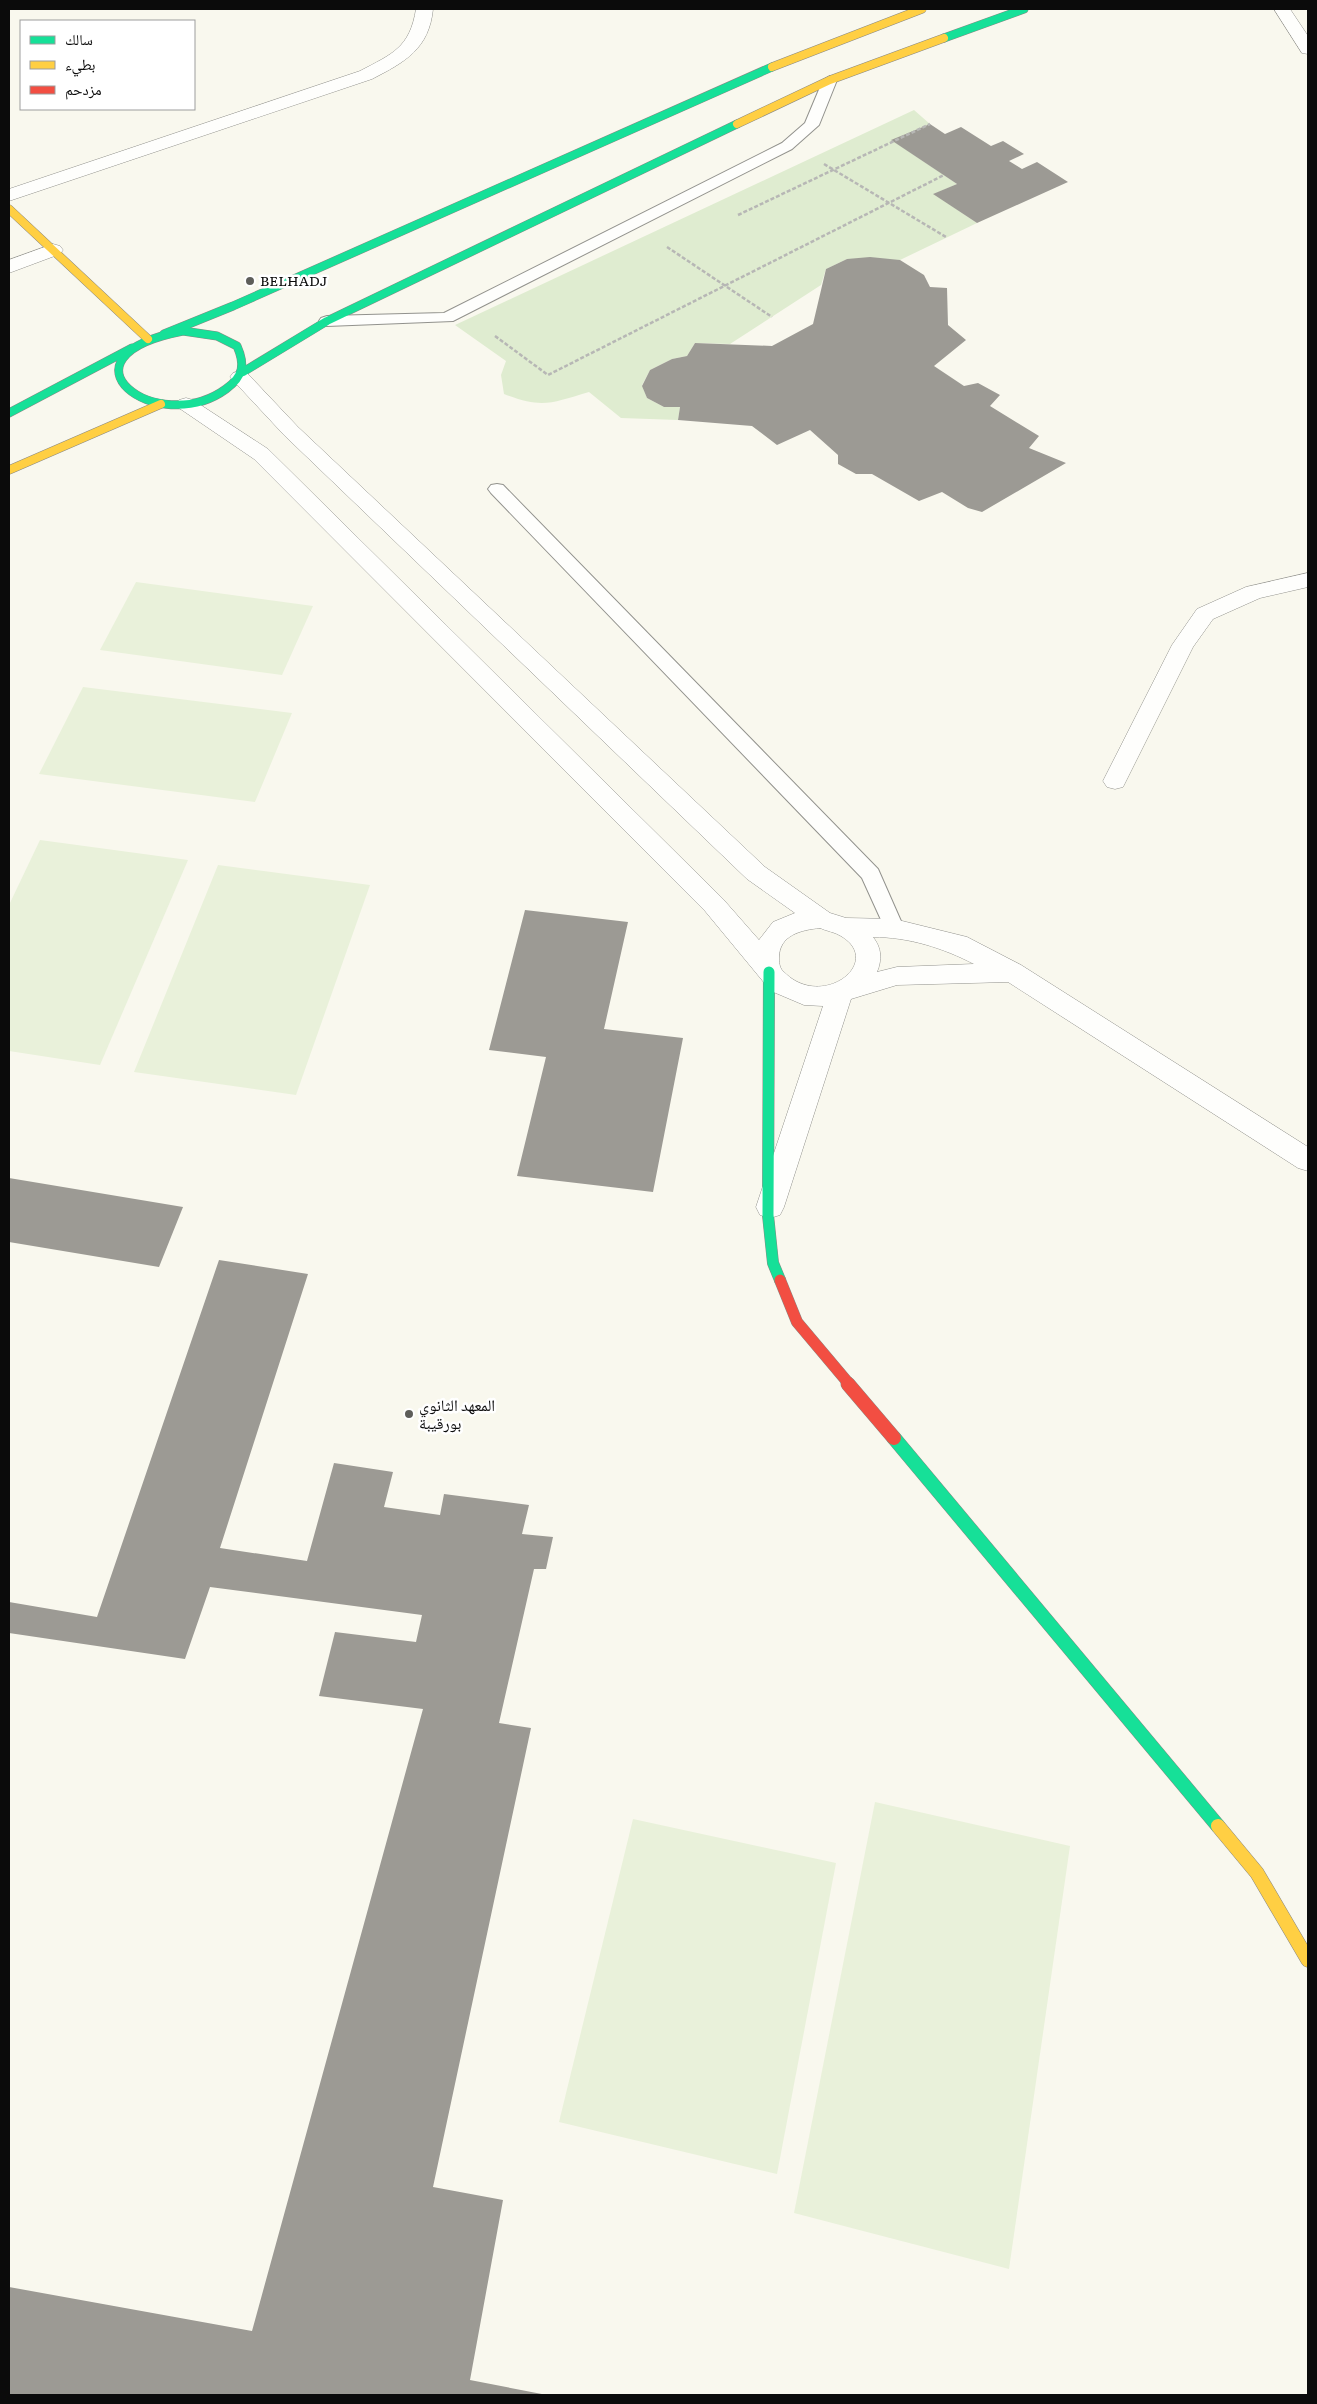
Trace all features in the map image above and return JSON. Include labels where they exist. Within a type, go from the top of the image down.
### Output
[{"type":"main road","points":[[9,413],[148,339],[233,306],[792,58],[922,9]]},
{"type":"main road","points":[[241,374],[304,333],[327,321],[830,80],[1024,9]]},
{"type":"main road","points":[[9,209],[148,339]]},
{"type":"main road","points":[[133,348],[123,358],[118,370],[121,382],[129,392],[143,400],[161,404],[186,404],[204,401],[220,394],[235,384],[241,374],[245,361],[241,350],[232,341],[201,331],[164,334]]},
{"type":"main road","points":[[9,470],[161,404]]},
{"type":"main road","points":[[768,969],[768,1215],[773,1263],[797,1322],[1256,1873],[1308,1960]]},
{"type":"street","points":[[9,195],[366,75],[390,62],[409,48],[418,37],[424,23],[424,9]]},
{"type":"street","points":[[1282,9],[1308,49]]},
{"type":"street","points":[[9,267],[53,250]]},
{"type":"street","points":[[241,374],[291,431],[756,873],[821,920]]},
{"type":"street","points":[[186,404],[261,454],[707,898],[778,983],[791,991],[824,996],[897,976],[1012,972]]},
{"type":"street","points":[[1115,781],[1183,645],[1206,614],[1254,592],[1308,580]]},
{"type":"street","points":[[768,969],[765,953],[769,942],[778,932],[790,924],[805,920],[821,920],[847,927],[894,928],[958,944],[1012,972],[1308,1160]]},
{"type":"street","points":[[768,1215],[844,992],[864,976],[867,971],[869,958],[867,946],[859,936],[847,927]]},
{"type":"lane","points":[[327,321],[447,318],[787,146],[812,125],[830,80]]},
{"type":"lane","points":[[497,488],[871,874],[894,928]]},
{"type":"path","points":[[820,161],[946,237]]},
{"type":"path","points":[[490,333],[548,375],[944,175]]},
{"type":"path","points":[[662,244],[772,317]]},
{"type":"green space","points":[[914,110],[930,124],[892,140],[957,184],[934,194],[977,223],[900,260],[847,259],[826,269],[821,285],[730,344],[695,343],[687,356],[672,359],[650,370],[642,385],[647,398],[664,407],[680,407],[678,420],[621,418],[589,392],[547,403],[528,402],[504,394],[501,375],[506,361],[455,325]]},
{"type":"green space","points":[[136,582],[313,606],[282,675],[100,650]]},
{"type":"green space","points":[[83,687],[292,713],[255,802],[39,774]]},
{"type":"green space","points":[[40,840],[188,860],[100,1065],[9,1051],[9,905]]},
{"type":"green space","points":[[218,865],[370,885],[296,1095],[134,1072]]},
{"type":"green space","points":[[875,1802],[1070,1846],[1009,2269],[794,2213]]},
{"type":"green space","points":[[633,1819],[836,1863],[777,2174],[559,2122]]},
{"type":"building","points":[[930,124],[945,134],[961,127],[991,146],[1003,141],[1024,154],[1009,161],[1022,169],[1037,162],[1068,182],[977,223],[933,194],[957,184],[891,140]]},
{"type":"building","points":[[870,257],[900,260],[924,275],[930,287],[947,288],[948,325],[966,340],[934,366],[964,386],[978,383],[1000,395],[990,406],[1039,436],[1029,448],[1066,463],[982,512],[968,508],[942,492],[919,501],[872,474],[856,474],[838,464],[838,455],[810,430],[777,445],[752,426],[678,420],[680,407],[664,407],[647,398],[642,386],[650,370],[672,359],[687,356],[695,343],[772,346],[813,324],[826,269],[847,259]]},
{"type":"building","points":[[525,910],[628,922],[604,1029],[683,1038],[653,1192],[517,1176],[546,1057],[489,1050]]},
{"type":"building","points":[[9,1178],[183,1207],[159,1267],[9,1242]]},
{"type":"building","points":[[219,1260],[308,1274],[220,1548],[307,1561],[334,1463],[393,1472],[384,1507],[440,1515],[444,1494],[529,1505],[522,1534],[553,1537],[546,1569],[534,1569],[499,1723],[531,1728],[433,2187],[503,2200],[470,2380],[547,2395],[9,2395],[9,2287],[252,2331],[423,1709],[319,1696],[335,1632],[416,1642],[422,1615],[210,1587],[185,1659],[9,1633],[9,1602],[97,1617]]},
{"type":"traffic: fast","points":[[944,38],[1024,9]]},
{"type":"traffic: fast","points":[[164,334],[233,306],[772,67]]},
{"type":"traffic: fast","points":[[243,372],[327,321],[737,124]]},
{"type":"traffic: fast","points":[[183,331],[217,336],[237,346],[243,360],[240,373],[231,385],[220,394],[206,399],[176,404],[147,400],[135,395],[122,384],[119,374],[120,364],[124,355],[132,348],[152,338],[183,331]]},
{"type":"traffic: fast","points":[[9,413],[132,348]]},
{"type":"traffic: fast","points":[[769,972],[768,1215],[773,1263],[780,1280]]},
{"type":"traffic: fast","points":[[894,1438],[1218,1826]]},
{"type":"traffic: slow","points":[[772,67],[922,9]]},
{"type":"traffic: slow","points":[[737,124],[830,80],[944,38]]},
{"type":"traffic: slow","points":[[9,209],[148,339]]},
{"type":"traffic: slow","points":[[9,470],[161,404]]},
{"type":"traffic: slow","points":[[1218,1826],[1257,1873],[1308,1960]]},
{"type":"traffic: jam","points":[[780,1280],[797,1322],[894,1438]]},
{"type":"place","name":"BELHADJ","points":[[250,281]]},
{"type":"place","name":"المعهد الثانوي بورقيبة","points":[[409,1414]]}]
